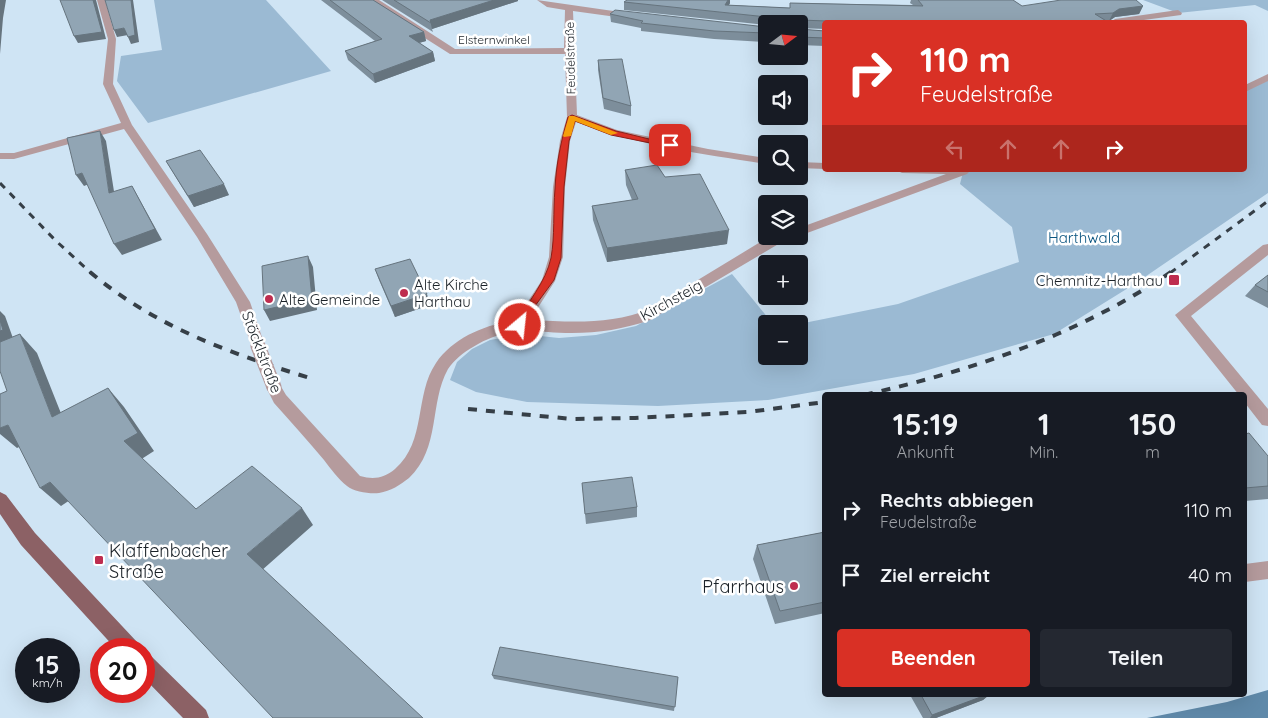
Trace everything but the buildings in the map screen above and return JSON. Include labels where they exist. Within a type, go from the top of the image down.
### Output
[{"type":"main road","points":[[0,500],[28,539],[120,638]]},
{"type":"main road","points":[[155,674],[198,718]]},
{"type":"street","name":"Stöcklstraße","points":[[101,0],[112,39],[108,84],[127,125],[203,237],[243,302],[258,346],[280,398],[354,482],[366,487],[390,483],[398,477],[416,455],[426,429]]},
{"type":"street","name":"Elsternwinkel","points":[[375,0],[379,5],[453,52],[569,51]]},
{"type":"street","points":[[541,0],[550,5],[643,17]]},
{"type":"street","name":"Feudelstraße","points":[[520,325],[548,280],[556,258],[559,187],[565,141],[572,117],[569,8]]},
{"type":"street","points":[[1129,20],[1178,13]]},
{"type":"street","points":[[1247,88],[1268,77]]},
{"type":"street","points":[[572,117],[614,134],[758,160]]},
{"type":"street","points":[[0,156],[14,156],[127,125]]},
{"type":"street","points":[[808,165],[822,166]]},
{"type":"street","points":[[808,229],[963,172]]},
{"type":"street","name":"Kirchsteig","points":[[426,429],[437,379],[442,367],[450,356],[478,338],[520,325],[568,328],[604,327],[639,319],[655,312],[767,245]]},
{"type":"street","points":[[1245,392],[1182,315],[1268,248]]},
{"type":"street","points":[[1247,394],[1268,420]]},
{"type":"street","points":[[1247,573],[1268,570]]},
{"type":"green space","points":[[154,0],[266,0],[331,71],[148,123],[117,81],[121,56],[162,50]]},
{"type":"green space","points":[[1143,0],[1268,0],[1268,11],[1255,5],[1178,13]]},
{"type":"green space","name":"Harthwald","points":[[1268,77],[1268,193],[1133,285],[1054,334],[914,374],[768,400],[658,406],[527,402],[476,392],[450,380],[457,362],[472,349],[490,340],[521,334],[559,338],[596,335],[636,326],[732,274],[766,315],[758,315],[758,365],[808,365],[808,322],[898,304],[1019,262],[1012,227],[960,184],[963,172],[1247,172],[1247,88]]},
{"type":"shaded area","points":[[1268,690],[1268,718],[1147,718],[1227,702]]},
{"type":"railway","points":[[0,183],[55,240],[91,273]]},
{"type":"railway","points":[[1170,273],[1268,201]]},
{"type":"railway","points":[[90,272],[141,308],[196,337],[224,349],[313,379]]},
{"type":"railway","points":[[876,392],[945,374],[1024,348],[1099,314],[1171,272]]},
{"type":"railway","points":[[468,409],[572,419],[635,418],[748,412],[822,402]]},
{"type":"slow traffic","points":[[567,136],[572,117],[614,133]]},
{"type":"place","name":"Chemnitz-Harthau","points":[[1174,280]]},
{"type":"place","name":"Alte Kirche Harthau","points":[[404,293]]},
{"type":"place","name":"Alte Gemeinde","points":[[269,299]]},
{"type":"place","name":"Klaffenbacher Straße","points":[[99,560]]},
{"type":"place","name":"Pfarrhaus","points":[[794,586]]},
{"type":"route","points":[[520,325],[548,280],[556,258],[559,187],[565,141],[572,117],[614,134],[670,145]]}]
